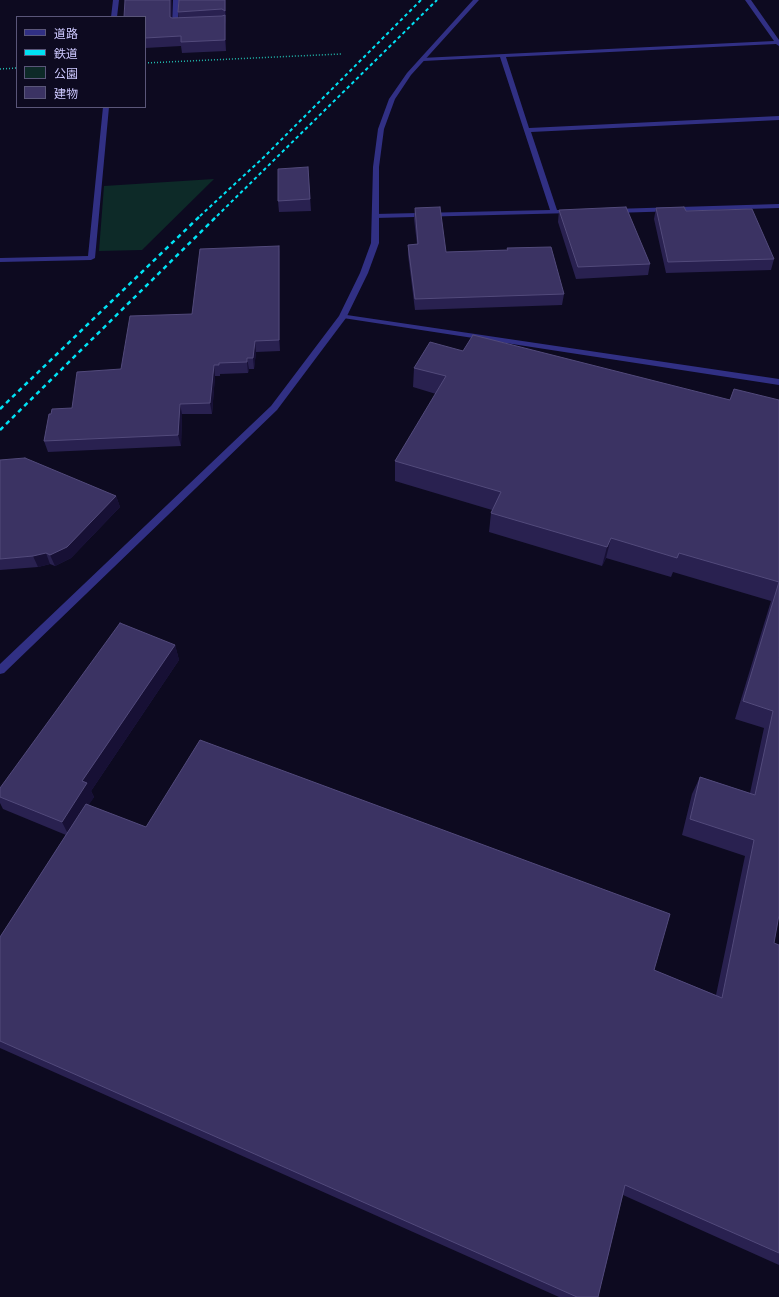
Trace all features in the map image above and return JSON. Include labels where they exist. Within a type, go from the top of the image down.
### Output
[{"type":"street","points":[[114,16],[116,0]]},
{"type":"street","points":[[176,0],[175,26],[189,25]]},
{"type":"street","points":[[0,670],[274,408],[343,316],[364,273],[375,243],[376,167],[381,129],[392,99],[423,59],[476,0]]},
{"type":"street","points":[[748,0],[778,43]]},
{"type":"street","points":[[423,59],[778,43]]},
{"type":"street","points":[[502,55],[554,212]]},
{"type":"street","points":[[0,260],[91,258],[106,108]]},
{"type":"street","points":[[528,130],[779,118]]},
{"type":"street","points":[[608,211],[779,206]]},
{"type":"street","points":[[375,216],[577,212]]},
{"type":"street","points":[[343,316],[779,382]]},
{"type":"path","points":[[146,63],[341,54]]},
{"type":"path","points":[[0,69],[16,68]]},
{"type":"green space","points":[[214,179],[142,250],[99,251],[104,186]]},
{"type":"building","points":[[125,0],[170,0],[170,17],[172,18],[225,15],[225,40],[181,42],[181,36],[146,38],[146,16],[124,16]]},
{"type":"building","points":[[179,0],[225,0],[225,11],[222,9],[178,12]]},
{"type":"building","points":[[308,167],[310,199],[278,201],[278,169]]},
{"type":"building","points":[[440,207],[446,252],[551,247],[564,294],[415,299],[408,245],[418,244],[415,208]]},
{"type":"building","points":[[626,207],[650,264],[578,267],[559,210]]},
{"type":"building","points":[[684,207],[686,211],[752,209],[774,259],[668,262],[656,208]]},
{"type":"building","points":[[279,246],[279,340],[255,341],[253,358],[247,358],[247,362],[219,363],[219,365],[214,365],[210,403],[180,404],[178,435],[44,441],[49,414],[51,414],[52,409],[72,408],[77,372],[121,369],[130,316],[192,314],[200,249]]},
{"type":"building","points":[[473,335],[730,400],[734,389],[779,400],[779,582],[679,553],[677,558],[611,538],[607,547],[491,513],[501,492],[395,461],[446,376],[414,368],[430,342],[463,351]]},
{"type":"building","points":[[25,458],[116,496],[67,547],[50,555],[46,553],[33,556],[0,559],[0,460]]},
{"type":"building","points":[[779,582],[779,915],[774,943],[779,945],[779,1253],[625,1185],[598,1297],[577,1297],[0,1041],[0,937],[86,804],[146,827],[200,740],[670,914],[654,970],[722,998],[754,840],[690,819],[700,777],[755,795],[773,711],[743,701]]},
{"type":"building","points":[[120,623],[175,645],[82,781],[87,783],[62,822],[0,797],[0,788]]},
{"type":"railway","points":[[200,216],[264,157],[421,0]]},
{"type":"railway","points":[[217,216],[437,0]]},
{"type":"railway","points":[[0,409],[201,215]]},
{"type":"railway","points":[[0,430],[218,215]]}]
